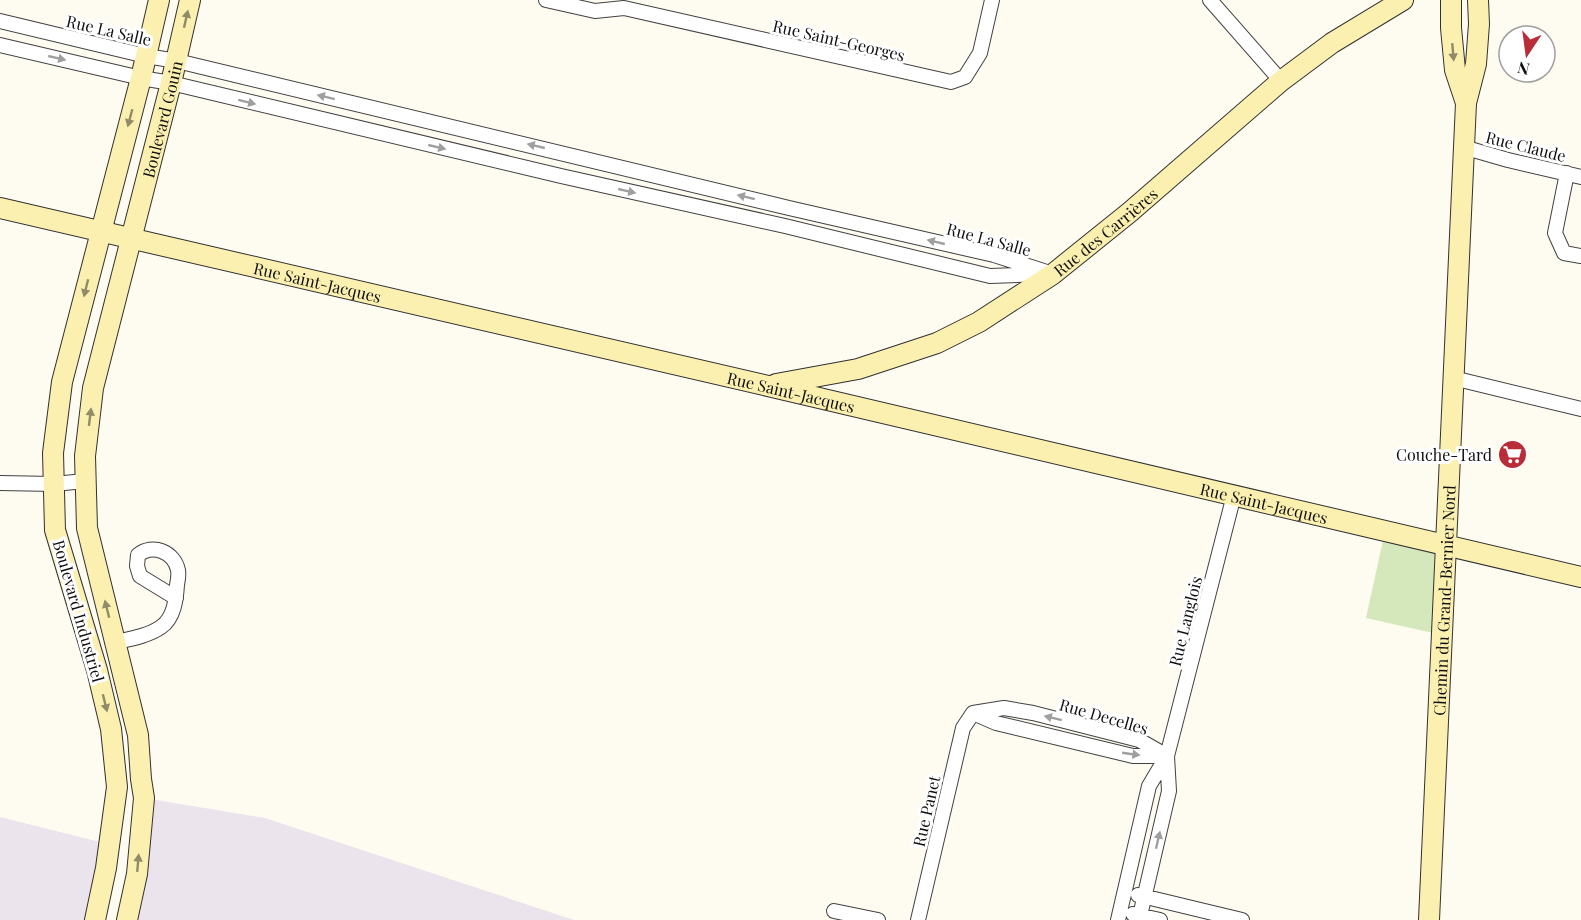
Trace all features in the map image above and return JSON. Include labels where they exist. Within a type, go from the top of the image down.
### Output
[{"type":"street","name":"Boulevard Gouin","points":[[101,231],[159,0]]},
{"type":"street","name":"Boulevard Gouin","points":[[133,239],[190,0]]},
{"type":"street","name":"Rue Saint-Georges","points":[[546,0],[595,11],[618,4],[951,82],[965,77],[980,53],[993,0]]},
{"type":"street","points":[[1210,0],[1281,81]]},
{"type":"street","name":"Rue des Carrières","points":[[768,386],[858,369],[937,343],[979,322],[1053,274],[1131,212],[1281,81],[1332,43],[1402,0]]},
{"type":"street","name":"Chemin du Grand-Bernier Nord","points":[[1451,0],[1455,70],[1466,103]]},
{"type":"street","name":"Chemin du Grand-Bernier Nord","points":[[1429,920],[1463,147],[1466,103],[1476,64],[1478,0]]},
{"type":"street","name":"Rue La Salle","points":[[0,21],[994,255],[1053,274]]},
{"type":"street","name":"Rue La Salle","points":[[0,45],[785,226],[990,276],[1053,274]]},
{"type":"street","points":[[345,125],[351,103]]},
{"type":"street","name":"Rue Claude","points":[[1463,147],[1581,177]]},
{"type":"street","points":[[561,176],[567,154]]},
{"type":"street","points":[[1567,173],[1555,232],[1564,253],[1581,256]]},
{"type":"street","name":"Rue Saint-Jacques","points":[[0,208],[1581,577]]},
{"type":"street","points":[[785,226],[789,208]]},
{"type":"street","name":"Boulevard Industriel","points":[[94,920],[106,868],[116,782],[111,729],[97,670],[56,530],[53,453],[62,382],[101,231]]},
{"type":"street","name":"Boulevard Industriel","points":[[127,920],[137,874],[144,798],[138,735],[87,528],[85,456],[93,388],[133,239]]},
{"type":"street","points":[[1453,378],[1581,409]]},
{"type":"street","points":[[0,483],[54,484],[85,481]]},
{"type":"street","name":"Rue Langlois","points":[[1119,915],[1149,786],[1167,756],[1234,495]]},
{"type":"street","points":[[116,642],[161,627],[171,616],[176,598]]},
{"type":"street","name":"Rue Decelles","points":[[973,713],[1004,708],[1033,713],[1139,740],[1167,756]]},
{"type":"street","name":"Rue Panet","points":[[918,920],[963,728],[973,713]]},
{"type":"street","name":"Rue Langlois","points":[[1139,918],[1169,791],[1167,756]]},
{"type":"street","points":[[116,782],[141,779]]},
{"type":"street","points":[[102,887],[133,893]]},
{"type":"street","points":[[1124,892],[1242,920]]},
{"type":"street","points":[[834,911],[878,920]]},
{"type":"street","points":[[1119,915],[1160,920]]},
{"type":"shaded area","points":[[144,798],[265,818],[574,920],[127,920]]},
{"type":"shaded area","points":[[0,817],[104,843],[85,920],[0,920]]},
{"type":"green space","points":[[1385,531],[1445,545],[1442,635],[1366,618]]},
{"type":"place","name":"Couche-Tard","points":[[1513,454]]}]
